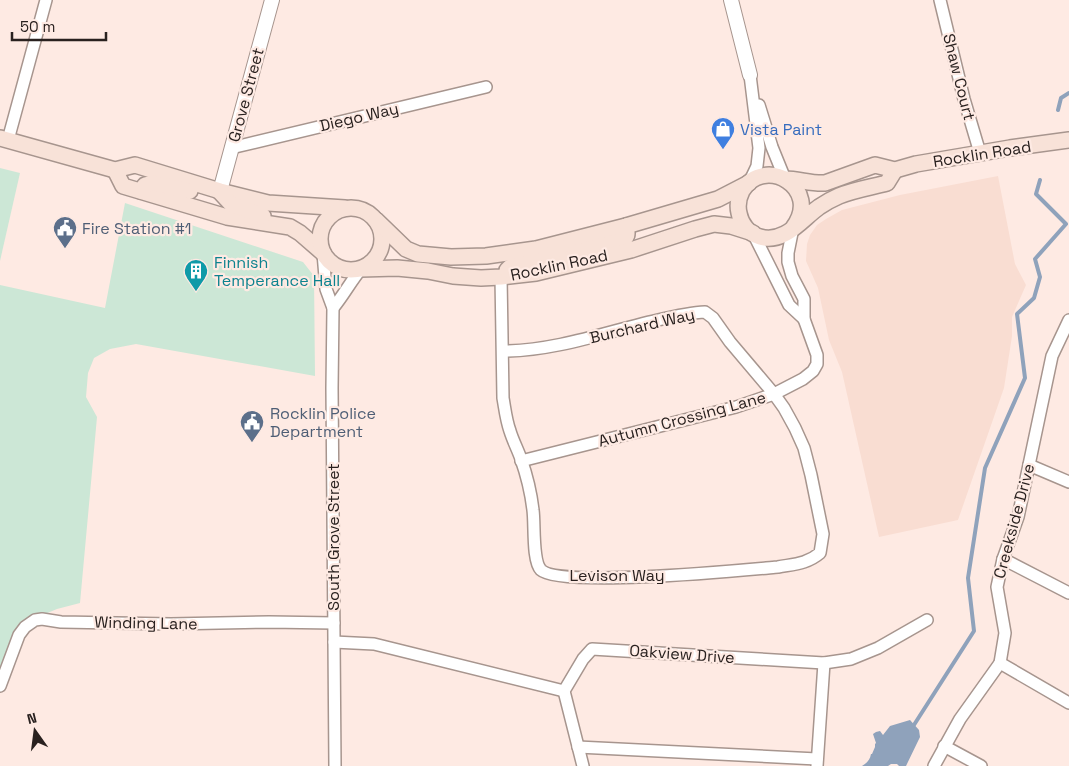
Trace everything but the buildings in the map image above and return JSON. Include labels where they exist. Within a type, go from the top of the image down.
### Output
[{"type":"main road","points":[[4,139],[115,170],[135,165],[220,191],[268,203],[352,208],[366,211],[376,220],[381,228],[383,238],[381,248],[377,257],[370,264],[361,268],[346,270],[339,268],[300,233],[290,227],[227,218],[123,186],[115,170]]},
{"type":"main road","name":"Rocklin Road","points":[[786,179],[796,179],[817,184],[832,181],[875,165],[895,170],[916,164],[1069,140]]},
{"type":"main road","name":"Rocklin Road","points":[[793,228],[820,206],[840,196],[887,183],[895,170]]},
{"type":"main road","points":[[776,175],[786,179],[797,190],[801,198],[801,214],[798,222],[786,234],[778,237],[769,238],[753,234],[740,218],[738,206],[741,193],[757,177],[776,175]]},
{"type":"main road","points":[[141,191],[145,185],[154,183],[208,195],[220,191]]},
{"type":"main road","name":"Rocklin Road","points":[[376,220],[406,249],[418,254],[486,256],[536,249],[626,226],[718,199],[749,183]]},
{"type":"main road","points":[[220,191],[231,204],[264,217],[274,225]]},
{"type":"main road","points":[[323,253],[320,244],[320,234],[323,225],[336,211],[346,208]]},
{"type":"main road","name":"Rocklin Road","points":[[361,268],[397,268],[453,276],[501,278],[536,273],[630,250],[708,225],[721,224],[731,226],[753,234]]},
{"type":"main road","points":[[536,273],[574,253],[626,239],[628,234],[626,226]]},
{"type":"main road","points":[[501,278],[510,267],[540,260],[573,240]]},
{"type":"street","points":[[4,139],[46,0]]},
{"type":"street","name":"Grove Street","points":[[220,191],[272,0]]},
{"type":"street","points":[[732,0],[750,75],[772,147],[786,179]]},
{"type":"street","name":"Shaw Court","points":[[940,0],[962,93],[980,153]]},
{"type":"street","points":[[749,183],[757,166],[759,148],[750,75]]},
{"type":"street","name":"Diego Way","points":[[231,148],[486,88]]},
{"type":"street","name":"Autumn Crossing Lane","points":[[522,460],[719,411],[774,394],[803,379],[817,364],[817,355],[804,319],[804,300],[792,276],[788,262],[793,228]]},
{"type":"street","name":"Autumn Crossing Lane","points":[[753,234],[789,306],[804,319]]},
{"type":"street","name":"South Grove Street","points":[[323,253],[326,289],[333,308],[335,766]]},
{"type":"street","points":[[333,308],[361,268]]},
{"type":"street","name":"Levison Way","points":[[501,278],[503,398],[505,415],[510,433],[522,460],[530,491],[534,513],[537,561],[541,570],[548,573],[581,577],[630,578],[778,567],[813,559],[820,553],[823,534],[812,475],[804,448],[795,428],[774,394]]},
{"type":"street","name":"Burchard Way","points":[[503,351],[537,349],[677,315],[705,312],[713,318],[730,342],[774,394]]},
{"type":"street","name":"Creekside Drive","points":[[934,766],[960,719],[1000,663],[1004,633],[997,587],[1003,559],[1018,517],[1052,356],[1069,320]]},
{"type":"street","points":[[1029,465],[1069,482]]},
{"type":"street","points":[[1003,559],[1069,593]]},
{"type":"street","name":"Winding Lane","points":[[0,686],[19,635],[25,627],[35,620],[171,624],[334,623]]},
{"type":"street","points":[[578,747],[817,763],[824,663],[851,658],[878,648],[927,620]]},
{"type":"street","points":[[334,642],[374,644],[564,692],[583,766]]},
{"type":"street","name":"Oakview Drive","points":[[564,692],[583,659],[592,648],[824,663]]},
{"type":"street","points":[[1000,663],[1069,702]]},
{"type":"street","points":[[944,746],[980,766]]},
{"type":"shaded area","points":[[998,176],[1015,264],[1026,285],[1012,317],[1012,336],[1004,388],[958,520],[879,537],[842,372],[829,340],[818,288],[806,261],[807,244],[810,235],[817,225],[842,210],[900,195]]},
{"type":"green space","points":[[0,168],[20,173],[0,261]]},
{"type":"green space","points":[[125,203],[303,262],[314,276],[315,376],[136,344],[110,349],[94,358],[88,373],[86,397],[97,417],[80,603],[57,609],[21,624],[0,670],[0,285],[105,308]]},
{"type":"water","points":[[910,720],[919,730],[920,737],[906,766],[891,764],[888,766],[862,766],[869,760],[875,747],[876,743],[873,734],[880,731],[883,735],[890,726]]},
{"type":"waterway","points":[[1058,110],[1061,98],[1069,93]]},
{"type":"waterway","points":[[912,728],[974,631],[968,578],[985,468],[1025,378],[1017,314],[1034,298],[1040,277],[1035,259],[1066,224],[1036,194],[1040,180]]},
{"type":"place","name":"Vista Paint","points":[[723,150]]},
{"type":"place","name":"Fire Station #1","points":[[65,249]]},
{"type":"place","name":"Finnish Temperance Hall","points":[[196,292]]},
{"type":"place","name":"Rocklin Police Department","points":[[252,443]]}]
